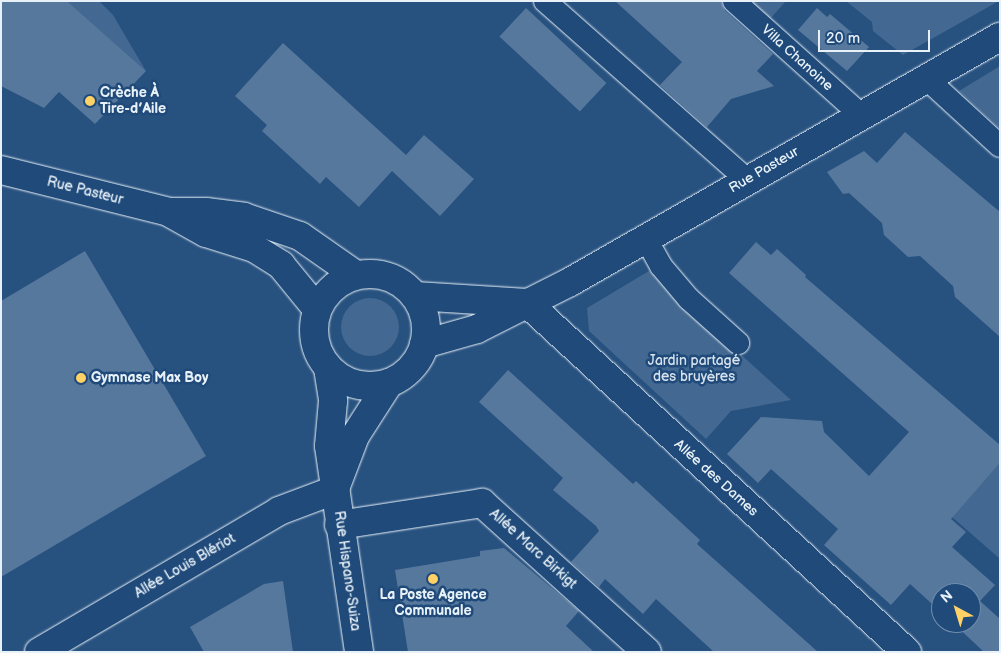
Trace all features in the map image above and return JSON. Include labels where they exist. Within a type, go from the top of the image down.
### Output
[{"type":"street","name":"Rue Pasteur","points":[[424,344],[476,329],[527,303],[991,41]]},
{"type":"street","name":"Rue Pasteur","points":[[1,170],[169,212],[206,212],[244,217],[300,236],[356,275]]},
{"type":"street","name":"Rue Pasteur","points":[[169,212],[206,233],[254,248],[281,265],[317,309]]},
{"type":"street","points":[[378,274],[399,282],[415,296],[423,311],[424,344],[412,368],[389,383],[373,387],[356,385],[328,368],[319,354],[314,338],[317,309],[327,294],[340,282],[356,275],[378,274]]},
{"type":"street","points":[[415,296],[527,303]]},
{"type":"street","name":"Allée des Dames","points":[[527,303],[907,652]]},
{"type":"street","name":"Rue Hispano-Suiza","points":[[328,368],[333,401],[329,446],[359,652]]},
{"type":"street","name":"Rue Hispano-Suiza","points":[[335,490],[355,436],[389,383]]},
{"type":"street","name":"Allée Louis Blériot","points":[[39,652],[279,511],[335,490]]},
{"type":"street","name":"Allée Marc Birkigt","points":[[339,525],[482,503],[647,652]]},
{"type":"lane","points":[[545,1],[747,180]]},
{"type":"lane","name":"Villa Chanoine","points":[[734,1],[861,115]]},
{"type":"lane","points":[[926,78],[1000,146]]},
{"type":"lane","points":[[645,237],[661,266],[689,299],[738,343]]},
{"type":"green space","points":[[99,1],[113,15],[146,71],[68,2]]},
{"type":"green space","points":[[749,1],[786,1],[770,19]]},
{"type":"green space","points":[[846,1],[999,1],[903,55],[873,31],[872,22]]},
{"type":"green space","points":[[1000,66],[1000,129],[959,91]]},
{"type":"green space","name":"Jardin partagé des bruyères","points":[[649,271],[791,400],[731,411],[706,439],[589,331],[587,308]]},
{"type":"green space","points":[[370,298],[381,300],[394,311],[399,327],[397,338],[386,351],[370,356],[359,354],[346,343],[341,327],[343,316],[354,303]]},
{"type":"green space","points":[[1000,463],[1000,559],[952,517]]},
{"type":"building","points":[[1,1],[67,1],[146,71],[95,124],[59,92],[44,108],[1,86]]},
{"type":"building","points":[[615,1],[721,1],[725,11],[773,54],[757,71],[774,86],[731,99],[707,127],[660,85],[682,62]]},
{"type":"building","points":[[526,8],[606,83],[580,112],[499,37]]},
{"type":"building","points":[[817,8],[827,17],[830,14],[869,47],[847,71],[798,30]]},
{"type":"building","points":[[283,43],[406,155],[424,135],[474,179],[440,216],[392,171],[359,207],[326,177],[320,184],[262,131],[267,125],[235,96]]},
{"type":"building","points":[[905,132],[1000,212],[1000,337],[955,297],[953,286],[920,256],[908,257],[884,235],[882,223],[849,193],[843,194],[827,172],[864,151],[877,163]]},
{"type":"building","points":[[756,242],[771,255],[777,249],[806,275],[805,277],[1000,445],[1000,463],[951,519],[966,532],[952,547],[995,585],[981,600],[981,583],[931,583],[931,603],[910,584],[891,605],[824,545],[838,529],[771,469],[758,483],[727,454],[761,417],[822,421],[824,432],[869,476],[909,432],[729,273]]},
{"type":"building","name":"Gymnase Max Boy","points":[[85,251],[206,456],[1,577],[1,301]]},
{"type":"building","points":[[508,370],[633,484],[636,481],[700,540],[697,544],[818,652],[714,652],[656,599],[643,614],[605,579],[599,587],[571,562],[599,531],[596,526],[553,490],[563,478],[479,402]]},
{"type":"building","points":[[504,548],[579,611],[566,626],[594,652],[408,652],[395,570],[480,556],[480,551]]},
{"type":"building","points":[[283,581],[293,652],[204,652],[190,627],[264,584]]},
{"type":"building","points":[[981,602],[1000,619],[1000,652],[984,652],[964,633],[981,633]]},
{"type":"place","name":"Crèche À Tire-d’Aile","points":[[90,101]]},
{"type":"place","name":"Gymnase Max Boy","points":[[81,378]]},
{"type":"place","name":"La Poste Agence Communale","points":[[433,579]]}]
